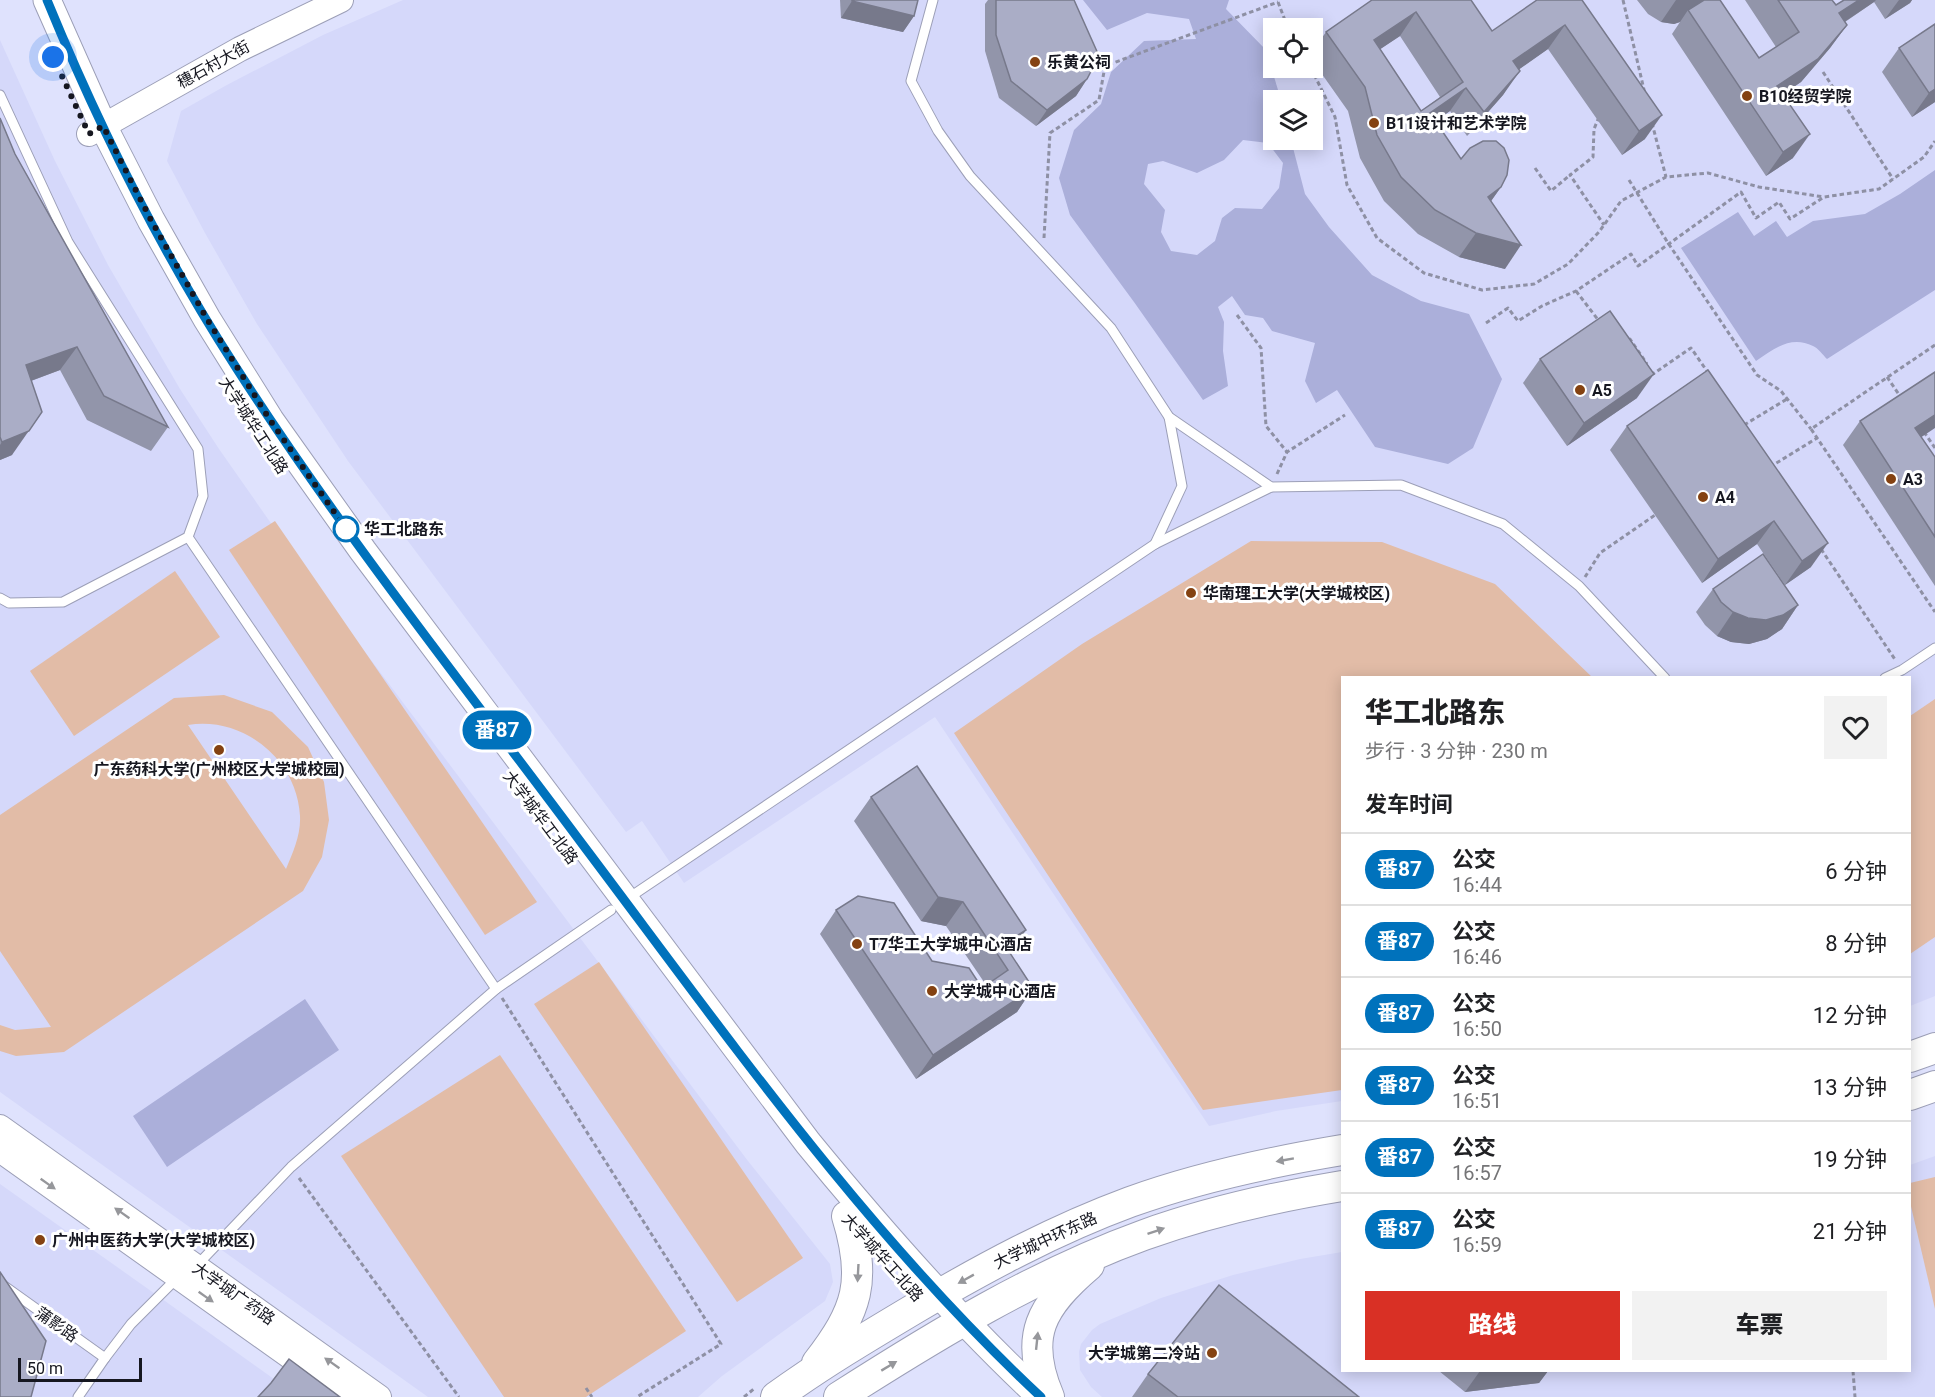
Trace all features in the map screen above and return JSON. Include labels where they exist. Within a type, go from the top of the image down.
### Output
[{"type":"main road","name":"大学城华工北路","points":[[29,0],[96,130],[151,220],[234,365],[276,429],[771,1122],[847,1216],[957,1325],[1017,1397]]},
{"type":"main road","name":"大学城华工北路","points":[[47,0],[96,130]]},
{"type":"main road","name":"大学城华工北路","points":[[618,905],[860,1205],[932,1299]]},
{"type":"main road","points":[[1911,1058],[1935,1048]]},
{"type":"main road","points":[[1911,1095],[1935,1086]]},
{"type":"main road","name":"大学城中环东路","points":[[776,1397],[932,1299],[992,1264],[1050,1236],[1131,1202],[1197,1181],[1255,1166],[1341,1150]]},
{"type":"main road","name":"大学城中环东路","points":[[839,1397],[957,1325],[1036,1282],[1108,1249],[1207,1215],[1263,1200],[1341,1186]]},
{"type":"main road","points":[[808,1375],[835,1338],[847,1317],[854,1298],[858,1279],[858,1262],[847,1216]]},
{"type":"main road","points":[[1049,1397],[1036,1357],[1038,1328],[1058,1296],[1086,1267],[1108,1249]]},
{"type":"main road","name":"大学城华工北路","points":[[957,1325],[1041,1397]]},
{"type":"street","name":"穗石村大街","points":[[96,130],[240,49],[341,0]]},
{"type":"street","name":"大学城广药路","points":[[0,1126],[379,1397]]},
{"type":"street","name":"大学城广药路","points":[[0,1150],[347,1397]]},
{"type":"lane","points":[[933,0],[911,81],[938,131],[970,176],[1111,328],[1168,417],[1182,486],[1155,544]]},
{"type":"lane","points":[[0,95],[68,242],[198,449],[203,496],[188,537],[63,602],[9,603],[0,598]]},
{"type":"lane","points":[[1168,417],[1271,487]]},
{"type":"lane","points":[[78,1397],[131,1324],[178,1276],[202,1260],[291,1167],[496,989],[1155,544],[1271,487],[1401,485],[1503,524],[1579,586],[1663,676]]},
{"type":"lane","points":[[188,537],[496,989]]},
{"type":"lane","points":[[1889,676],[1935,648]]},
{"type":"lane","name":"蒲影路","points":[[0,1283],[105,1358]]},
{"type":"path","points":[[1623,0],[1646,98]]},
{"type":"path","points":[[1043,255],[1050,133],[1099,100],[1105,66],[1277,1],[1284,18]]},
{"type":"path","points":[[1823,72],[1893,179]]},
{"type":"path","points":[[1316,78],[1335,117],[1347,185],[1377,238],[1424,273],[1482,290],[1534,284],[1568,264],[1604,225],[1621,201],[1666,177],[1708,173],[1759,187],[1824,197],[1879,189],[1924,157],[1935,141]]},
{"type":"path","points":[[1635,92],[1643,87]]},
{"type":"path","points":[[1535,168],[1551,191],[1593,157],[1594,129],[1601,113]]},
{"type":"path","points":[[1652,121],[1666,177]]},
{"type":"path","points":[[1570,175],[1604,225]]},
{"type":"path","points":[[1629,180],[1668,243],[1757,375],[1781,391],[1811,429],[1935,612]]},
{"type":"path","points":[[1486,323],[1508,308],[1518,321],[1542,306],[1576,291],[1631,254],[1638,266],[1741,192],[1756,218],[1779,202],[1790,219],[1824,197]]},
{"type":"path","points":[[1576,291],[1604,328]]},
{"type":"path","points":[[1237,315],[1261,348],[1266,426],[1287,452]]},
{"type":"path","points":[[1624,343],[1630,339],[1653,374],[1691,348],[1711,378]]},
{"type":"path","points":[[1811,429],[1935,345]]},
{"type":"path","points":[[1887,377],[1905,404]]},
{"type":"path","points":[[1737,418],[1742,428],[1787,399]]},
{"type":"path","points":[[1271,487],[1287,452],[1345,415]]},
{"type":"path","points":[[1923,430],[1935,448]]},
{"type":"path","points":[[1763,458],[1770,468],[1817,438]]},
{"type":"path","points":[[1579,586],[1600,553],[1655,515]]},
{"type":"path","points":[[1821,549],[1902,670]]},
{"type":"path","points":[[496,989],[721,1344],[637,1397]]},
{"type":"path","points":[[291,1167],[459,1397]]},
{"type":"path","points":[[1853,1372],[1855,1397]]},
{"type":"path","points":[[586,1388],[592,1397]]},
{"type":"shaded area","name":"华南理工大学(大学城校区)","points":[[403,0],[1935,0],[1935,996],[1911,1006],[1911,676],[1341,676],[1341,1101],[1276,1111],[1209,1126],[935,717],[684,883],[642,821],[626,832],[348,461],[257,324],[167,161],[181,111],[323,35]]},
{"type":"shaded area","points":[[1083,0],[1229,0],[1226,9],[1263,47],[1263,78],[1274,78],[1278,90],[1263,90],[1263,142],[1243,140],[1224,160],[1197,173],[1163,161],[1148,164],[1144,184],[1165,210],[1161,232],[1171,251],[1197,255],[1215,241],[1222,218],[1235,208],[1262,209],[1279,188],[1283,163],[1273,150],[1294,150],[1305,194],[1329,227],[1372,275],[1421,301],[1469,314],[1502,379],[1473,448],[1448,464],[1375,447],[1337,390],[1316,403],[1305,381],[1315,343],[1272,331],[1263,318],[1245,315],[1232,296],[1218,307],[1224,322],[1223,351],[1228,386],[1203,400],[1070,215],[1059,178],[1074,130],[1101,104],[1111,72],[1144,41],[1196,39],[1189,19],[1147,13],[1107,30]]},
{"type":"shaded area","name":"广东药科大学(广州校区大学城校园)","points":[[0,40],[55,161],[108,265],[180,389],[219,449],[310,579],[748,1161],[830,1264],[833,1282],[825,1301],[722,1376],[698,1397],[428,1397],[0,1092]]},
{"type":"shaded area","points":[[1935,170],[1935,290],[1827,359],[1815,347],[1797,342],[1783,345],[1756,361],[1681,248],[1738,212],[1754,236],[1776,221],[1787,237],[1813,221],[1865,214]]},
{"type":"shaded area","points":[[275,521],[537,902],[485,935],[229,550]]},
{"type":"shaded area","points":[[1251,541],[1382,542],[1495,584],[1591,676],[1341,676],[1341,1090],[1203,1110],[954,733],[1082,644]]},
{"type":"shaded area","points":[[175,571],[220,637],[74,736],[30,671]]},
{"type":"shaded area","points":[[224,695],[272,712],[308,747],[324,782],[329,820],[322,857],[303,891],[64,1052],[16,1056],[0,1051],[0,1025],[15,1030],[51,1027],[0,951],[0,815],[174,698]],"holes":[[[208,724],[228,727],[247,735],[264,746],[289,776],[297,795],[300,823],[296,843],[286,869],[188,725]]]},
{"type":"shaded area","points":[[1935,699],[1935,937],[1911,953],[1911,715]]},
{"type":"shaded area","points":[[599,962],[803,1258],[737,1302],[534,1004]]},
{"type":"shaded area","points":[[305,999],[339,1050],[167,1167],[133,1116]]},
{"type":"shaded area","points":[[500,1055],[686,1331],[586,1397],[504,1397],[341,1156]]},
{"type":"shaded area","points":[[1935,1156],[1935,1397],[1102,1397],[1091,1387],[1080,1370],[1081,1344],[1100,1324],[1161,1298],[1233,1275],[1341,1252],[1341,1372],[1911,1372],[1911,1165]]},
{"type":"shaded area","points":[[1935,1177],[1935,1309],[1911,1206],[1911,1183]]},
{"type":"shaded area","name":"广州中医药大学(大学城校区)","points":[[0,1184],[158,1296],[299,1397],[0,1397]]},
{"type":"building","points":[[852,0],[918,0],[914,16]]},
{"type":"building","name":"乐黄公祠","points":[[996,0],[1074,0],[1099,56],[1087,79],[1047,110],[1011,81],[996,35]]},
{"type":"building","points":[[1372,0],[1471,0],[1492,31],[1537,0],[1582,0],[1662,115],[1639,131],[1565,25],[1513,61],[1520,71],[1484,112],[1466,88],[1430,113],[1461,159],[1470,148],[1483,141],[1496,141],[1504,148],[1509,160],[1507,175],[1501,187],[1488,197],[1521,245],[1476,233],[1435,210],[1401,177],[1377,135],[1365,87],[1326,32]],"holes":[[[1416,12],[1463,82],[1421,111],[1374,40]]]},
{"type":"building","points":[[1704,0],[1720,0],[1759,58],[1799,32],[1778,0],[1832,0],[1836,5],[1844,0],[1859,0],[1839,13],[1847,25],[1818,59],[1777,86],[1810,134],[1783,152],[1688,10]]},
{"type":"building","points":[[1935,24],[1935,89],[1929,93],[1899,48]]},
{"type":"building","points":[[0,118],[15,154],[168,427],[104,396],[77,347],[26,365],[42,412],[29,431],[2,442],[0,437]]},
{"type":"building","points":[[1610,311],[1654,374],[1584,423],[1540,359]]},
{"type":"building","name":"A4","points":[[1708,370],[1828,543],[1802,561],[1774,521],[1718,559],[1627,426]]},
{"type":"building","points":[[1935,372],[1935,415],[1915,428],[1935,457],[1935,537],[1860,421]]},
{"type":"building","points":[[1763,554],[1798,605],[1783,615],[1766,620],[1748,618],[1733,612],[1721,602],[1713,589]]},
{"type":"building","points":[[917,766],[1026,930],[1004,944],[1033,988],[933,1055],[836,910],[858,896],[894,903],[932,961],[969,968],[982,988],[1008,970],[963,902],[938,897],[871,797]]},
{"type":"building","points":[[0,1272],[46,1341],[31,1397],[0,1397]]},
{"type":"building","name":"大学城第二冷站","points":[[1219,1285],[1359,1397],[1178,1397],[1148,1374]]},
{"type":"building","points":[[289,1359],[340,1397],[258,1397]]},
{"type":"bus line","name":"番87","points":[[47,0],[103,126],[171,257],[234,365],[332,510],[808,1143],[905,1257],[950,1306],[1041,1397]]},
{"type":"place","name":"乐黄公祠","points":[[1035,62]]},
{"type":"place","name":"B10经贸学院","points":[[1747,96]]},
{"type":"place","name":"B11设计和艺术学院","points":[[1374,123]]},
{"type":"place","name":"A5","points":[[1580,390]]},
{"type":"place","name":"A3","points":[[1891,479]]},
{"type":"place","name":"A4","points":[[1703,497]]},
{"type":"place","name":"华工北路东","points":[[346,529]]},
{"type":"place","name":"华南理工大学(大学城校区)","points":[[1191,593]]},
{"type":"place","name":"广东药科大学(广州校区大学城校园)","points":[[219,750]]},
{"type":"place","name":"T7华工大学城中心酒店","points":[[857,944]]},
{"type":"place","name":"大学城中心酒店","points":[[932,991]]},
{"type":"place","name":"广州中医药大学(大学城校区)","points":[[40,1240]]},
{"type":"place","name":"大学城第二冷站","points":[[1212,1353]]},
{"type":"route","points":[[53,57],[89,134],[103,126],[151,220],[234,365],[300,465],[346,529]]}]
